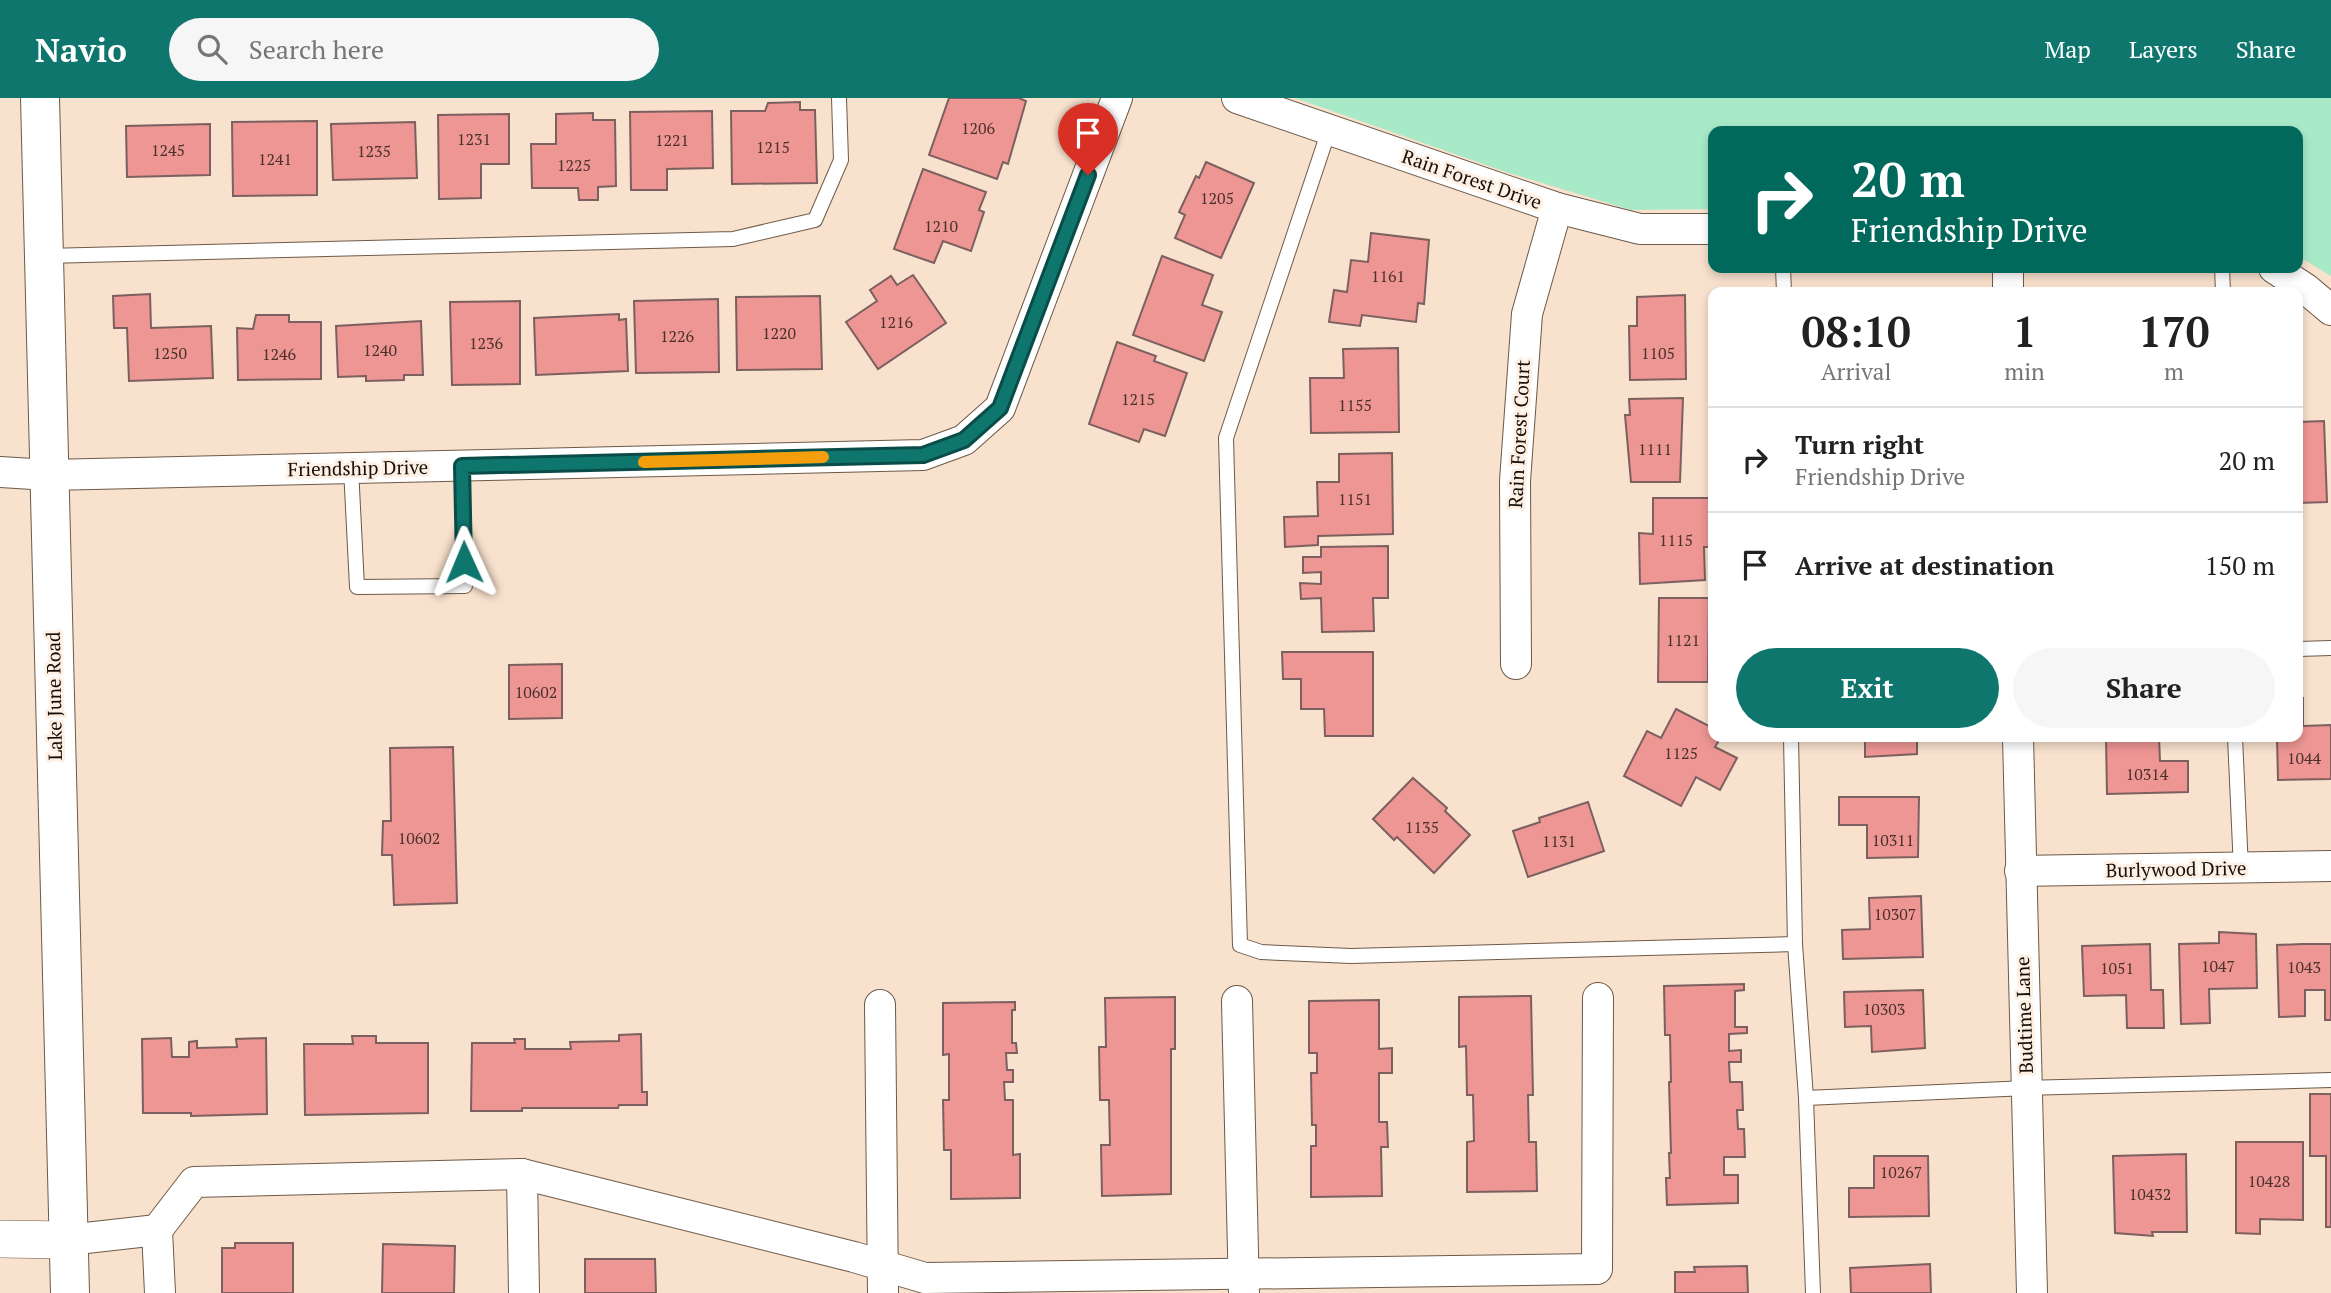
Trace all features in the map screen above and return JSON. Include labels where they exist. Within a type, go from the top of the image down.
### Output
[{"type":"main road","name":"Lake June Road","points":[[40,98],[70,1293]]},
{"type":"street","name":"Friendship Drive","points":[[0,472],[49,475],[923,455],[964,440],[1000,408],[1117,98]]},
{"type":"street","name":"Rain Forest Drive","points":[[1237,98],[1557,208],[1640,229],[1708,229]]},
{"type":"street","name":"Rain Forest Court","points":[[1516,664],[1515,481],[1527,314],[1557,208]]},
{"type":"street","points":[[2282,273],[2331,310]]},
{"type":"street","name":"Budtime Lane","points":[[2018,742],[2032,1293]]},
{"type":"street","name":"Burlywood Drive","points":[[2020,871],[2331,866]]},
{"type":"street","points":[[160,1293],[157,1230],[194,1182],[522,1174],[883,1279],[1244,1283],[1597,1281],[1598,998]]},
{"type":"street","points":[[1237,1001],[1244,1283]]},
{"type":"street","points":[[880,1005],[883,1279]]},
{"type":"street","points":[[522,1174],[524,1293]]},
{"type":"street","points":[[0,1239],[68,1240],[157,1230]]},
{"type":"lane","points":[[44,256],[733,239],[815,220],[841,160],[839,98]]},
{"type":"lane","points":[[1329,130],[1226,438],[1240,945],[1261,952],[1351,956],[1795,944]]},
{"type":"lane","points":[[351,468],[357,587],[438,587],[465,586],[462,466]]},
{"type":"lane","points":[[2303,649],[2331,648]]},
{"type":"lane","points":[[1791,742],[1795,944],[1806,1098],[1812,1293]]},
{"type":"lane","points":[[2235,742],[2241,869]]},
{"type":"lane","points":[[1806,1098],[2026,1088],[2331,1080]]},
{"type":"green space","points":[[1295,98],[2331,98],[2331,276],[2303,259],[2303,126],[1708,126],[1708,209],[1631,210],[1506,172]]},
{"type":"building","points":[[949,98],[1019,98],[1026,101],[1008,164],[1003,162],[997,179],[929,155]]},
{"type":"building","points":[[800,102],[800,110],[815,110],[817,183],[732,184],[731,111],[765,111],[768,103]]},
{"type":"building","points":[[712,111],[713,168],[667,169],[667,190],[631,190],[630,112]]},
{"type":"building","points":[[593,113],[593,120],[615,120],[616,186],[598,187],[598,200],[579,200],[578,188],[532,188],[531,144],[556,144],[556,114]]},
{"type":"building","points":[[509,114],[509,164],[481,164],[481,198],[439,199],[438,115]]},
{"type":"building","points":[[317,121],[317,195],[233,196],[232,122]]},
{"type":"building","points":[[415,122],[417,178],[333,180],[331,124]]},
{"type":"building","points":[[210,124],[210,175],[127,177],[126,126]]},
{"type":"building","points":[[1206,162],[1254,183],[1221,258],[1175,238],[1185,215],[1179,212],[1196,176],[1199,178]]},
{"type":"building","points":[[923,169],[986,192],[979,210],[984,212],[971,251],[943,241],[934,263],[894,249]]},
{"type":"building","points":[[1371,233],[1429,240],[1424,304],[1418,303],[1416,322],[1362,315],[1360,326],[1329,322],[1334,290],[1347,292],[1351,260],[1368,262]]},
{"type":"building","points":[[1162,256],[1213,275],[1202,305],[1222,312],[1204,361],[1133,335]]},
{"type":"building","points":[[913,275],[946,323],[878,369],[846,322],[877,301],[870,290],[891,276],[897,285]]},
{"type":"building","points":[[150,294],[151,328],[211,326],[213,378],[129,381],[127,328],[114,328],[113,296]]},
{"type":"building","points":[[1685,295],[1686,379],[1630,380],[1629,326],[1637,326],[1637,297]]},
{"type":"building","points":[[820,296],[822,369],[737,370],[736,297]]},
{"type":"building","points":[[718,299],[719,372],[636,373],[634,301]]},
{"type":"building","points":[[520,301],[520,384],[452,385],[450,302]]},
{"type":"building","points":[[619,314],[619,320],[626,319],[628,371],[536,375],[534,318]]},
{"type":"building","points":[[256,315],[289,315],[289,322],[321,322],[321,379],[238,380],[237,328],[253,329]]},
{"type":"building","points":[[421,321],[423,375],[404,375],[404,380],[366,381],[366,376],[338,377],[336,326]]},
{"type":"building","points":[[1117,342],[1156,356],[1154,361],[1187,373],[1165,436],[1144,429],[1139,442],[1089,424]]},
{"type":"building","points":[[1398,348],[1399,432],[1311,433],[1310,378],[1344,378],[1343,349]]},
{"type":"building","points":[[1683,398],[1680,482],[1631,482],[1625,415],[1630,415],[1629,399]]},
{"type":"building","points":[[2324,421],[2327,502],[2303,503],[2303,422]]},
{"type":"building","points":[[1392,453],[1393,534],[1318,536],[1318,545],[1285,547],[1284,517],[1318,516],[1317,482],[1339,482],[1339,454]]},
{"type":"building","points":[[1653,498],[1708,498],[1708,547],[1704,547],[1705,580],[1640,584],[1639,533],[1653,534]]},
{"type":"building","points":[[1388,546],[1388,598],[1373,598],[1374,631],[1322,632],[1321,598],[1301,599],[1300,583],[1321,584],[1321,572],[1303,573],[1303,557],[1321,557],[1321,547]]},
{"type":"building","points":[[1659,598],[1708,598],[1708,682],[1658,682]]},
{"type":"building","points":[[1282,652],[1373,652],[1373,736],[1325,736],[1324,709],[1301,709],[1301,679],[1283,679]]},
{"type":"building","points":[[562,664],[562,718],[509,719],[509,665]]},
{"type":"building","points":[[1676,709],[1708,725],[1708,742],[1718,742],[1715,747],[1737,758],[1720,790],[1696,777],[1681,806],[1624,776],[1647,731],[1661,738]]},
{"type":"building","points":[[2331,725],[2331,779],[2278,780],[2277,742],[2303,742],[2303,726]]},
{"type":"building","points":[[1865,742],[1917,742],[1917,754],[1865,757]]},
{"type":"building","points":[[2106,742],[2159,742],[2160,761],[2188,761],[2188,792],[2107,794]]},
{"type":"building","points":[[453,747],[457,903],[394,905],[392,855],[382,855],[383,821],[391,821],[390,748]]},
{"type":"building","points":[[1413,778],[1447,808],[1445,811],[1470,835],[1434,873],[1397,837],[1394,840],[1373,819]]},
{"type":"building","points":[[1839,797],[1919,797],[1918,857],[1867,858],[1867,825],[1839,825]]},
{"type":"building","points":[[1588,802],[1604,851],[1528,877],[1513,831],[1540,822],[1539,818]]},
{"type":"building","points":[[1921,896],[1923,957],[1843,959],[1842,930],[1870,929],[1869,898]]},
{"type":"building","points":[[2219,932],[2256,934],[2257,988],[2209,989],[2210,1023],[2181,1024],[2179,944],[2219,943]]},
{"type":"building","points":[[2150,944],[2151,990],[2163,990],[2164,1028],[2127,1028],[2126,995],[2084,996],[2082,946]]},
{"type":"building","points":[[2331,944],[2331,1020],[2325,1020],[2325,990],[2305,990],[2305,1016],[2279,1017],[2277,945]]},
{"type":"building","points":[[1744,984],[1744,990],[1735,991],[1735,1027],[1747,1027],[1747,1033],[1729,1034],[1729,1051],[1741,1050],[1741,1062],[1729,1062],[1730,1082],[1742,1082],[1743,1110],[1737,1110],[1738,1129],[1744,1129],[1745,1157],[1724,1157],[1724,1175],[1738,1175],[1738,1203],[1667,1205],[1666,1178],[1670,1178],[1671,1153],[1671,1082],[1670,1035],[1665,1035],[1664,986]]},
{"type":"building","points":[[1923,990],[1925,1048],[1872,1052],[1871,1026],[1845,1027],[1844,992]]},
{"type":"building","points":[[1531,996],[1533,1095],[1528,1095],[1529,1142],[1536,1142],[1537,1191],[1467,1192],[1467,1142],[1474,1141],[1473,1095],[1467,1095],[1466,1046],[1459,1047],[1459,997]]},
{"type":"building","points":[[1175,997],[1175,1049],[1171,1049],[1171,1194],[1102,1196],[1101,1145],[1110,1145],[1109,1100],[1100,1100],[1099,1047],[1106,1047],[1105,998]]},
{"type":"building","points":[[1379,1000],[1379,1049],[1392,1048],[1392,1073],[1379,1073],[1379,1122],[1387,1122],[1388,1147],[1381,1147],[1382,1196],[1311,1197],[1311,1146],[1316,1146],[1316,1125],[1312,1125],[1311,1073],[1317,1073],[1317,1053],[1309,1053],[1309,1001]]},
{"type":"building","points":[[1015,1002],[1015,1010],[1012,1010],[1012,1043],[1016,1043],[1017,1053],[1006,1053],[1007,1070],[1013,1070],[1013,1082],[1004,1082],[1005,1100],[1013,1100],[1013,1155],[1020,1154],[1020,1198],[951,1199],[951,1150],[944,1150],[943,1100],[949,1100],[949,1054],[943,1055],[943,1003]]},
{"type":"building","points":[[641,1034],[642,1092],[647,1092],[647,1105],[471,1111],[472,1043],[515,1043],[514,1039],[525,1039],[525,1049],[571,1049],[570,1042],[619,1041],[619,1035]]},
{"type":"building","points":[[352,1036],[376,1036],[376,1043],[428,1043],[428,1113],[305,1115],[304,1044],[353,1044]]},
{"type":"building","points":[[171,1038],[172,1057],[189,1057],[189,1042],[197,1041],[197,1048],[237,1047],[236,1039],[266,1038],[267,1114],[191,1116],[191,1113],[143,1113],[142,1039]]},
{"type":"building","points":[[2310,1094],[2331,1094],[2331,1227],[2326,1227],[2326,1156],[2310,1156]]},
{"type":"building","points":[[2236,1142],[2303,1142],[2303,1220],[2260,1219],[2260,1234],[2236,1233]]},
{"type":"building","points":[[2186,1154],[2187,1232],[2152,1232],[2153,1236],[2115,1233],[2113,1156]]},
{"type":"building","points":[[1874,1156],[1928,1156],[1929,1216],[1849,1217],[1849,1188],[1874,1188]]},
{"type":"building","points":[[235,1243],[293,1243],[293,1293],[222,1293],[222,1248],[235,1248]]},
{"type":"building","points":[[383,1244],[455,1246],[454,1293],[382,1293]]},
{"type":"building","points":[[585,1259],[655,1259],[656,1293],[585,1293]]},
{"type":"building","points":[[1930,1264],[1931,1293],[1851,1293],[1850,1268]]},
{"type":"building","points":[[1747,1266],[1748,1293],[1675,1293],[1675,1272],[1695,1272],[1694,1267]]},
{"type":"slow traffic","points":[[644,462],[823,457]]},
{"type":"route","points":[[464,562],[462,466],[923,455],[964,440],[1000,408],[1088,175]]}]
